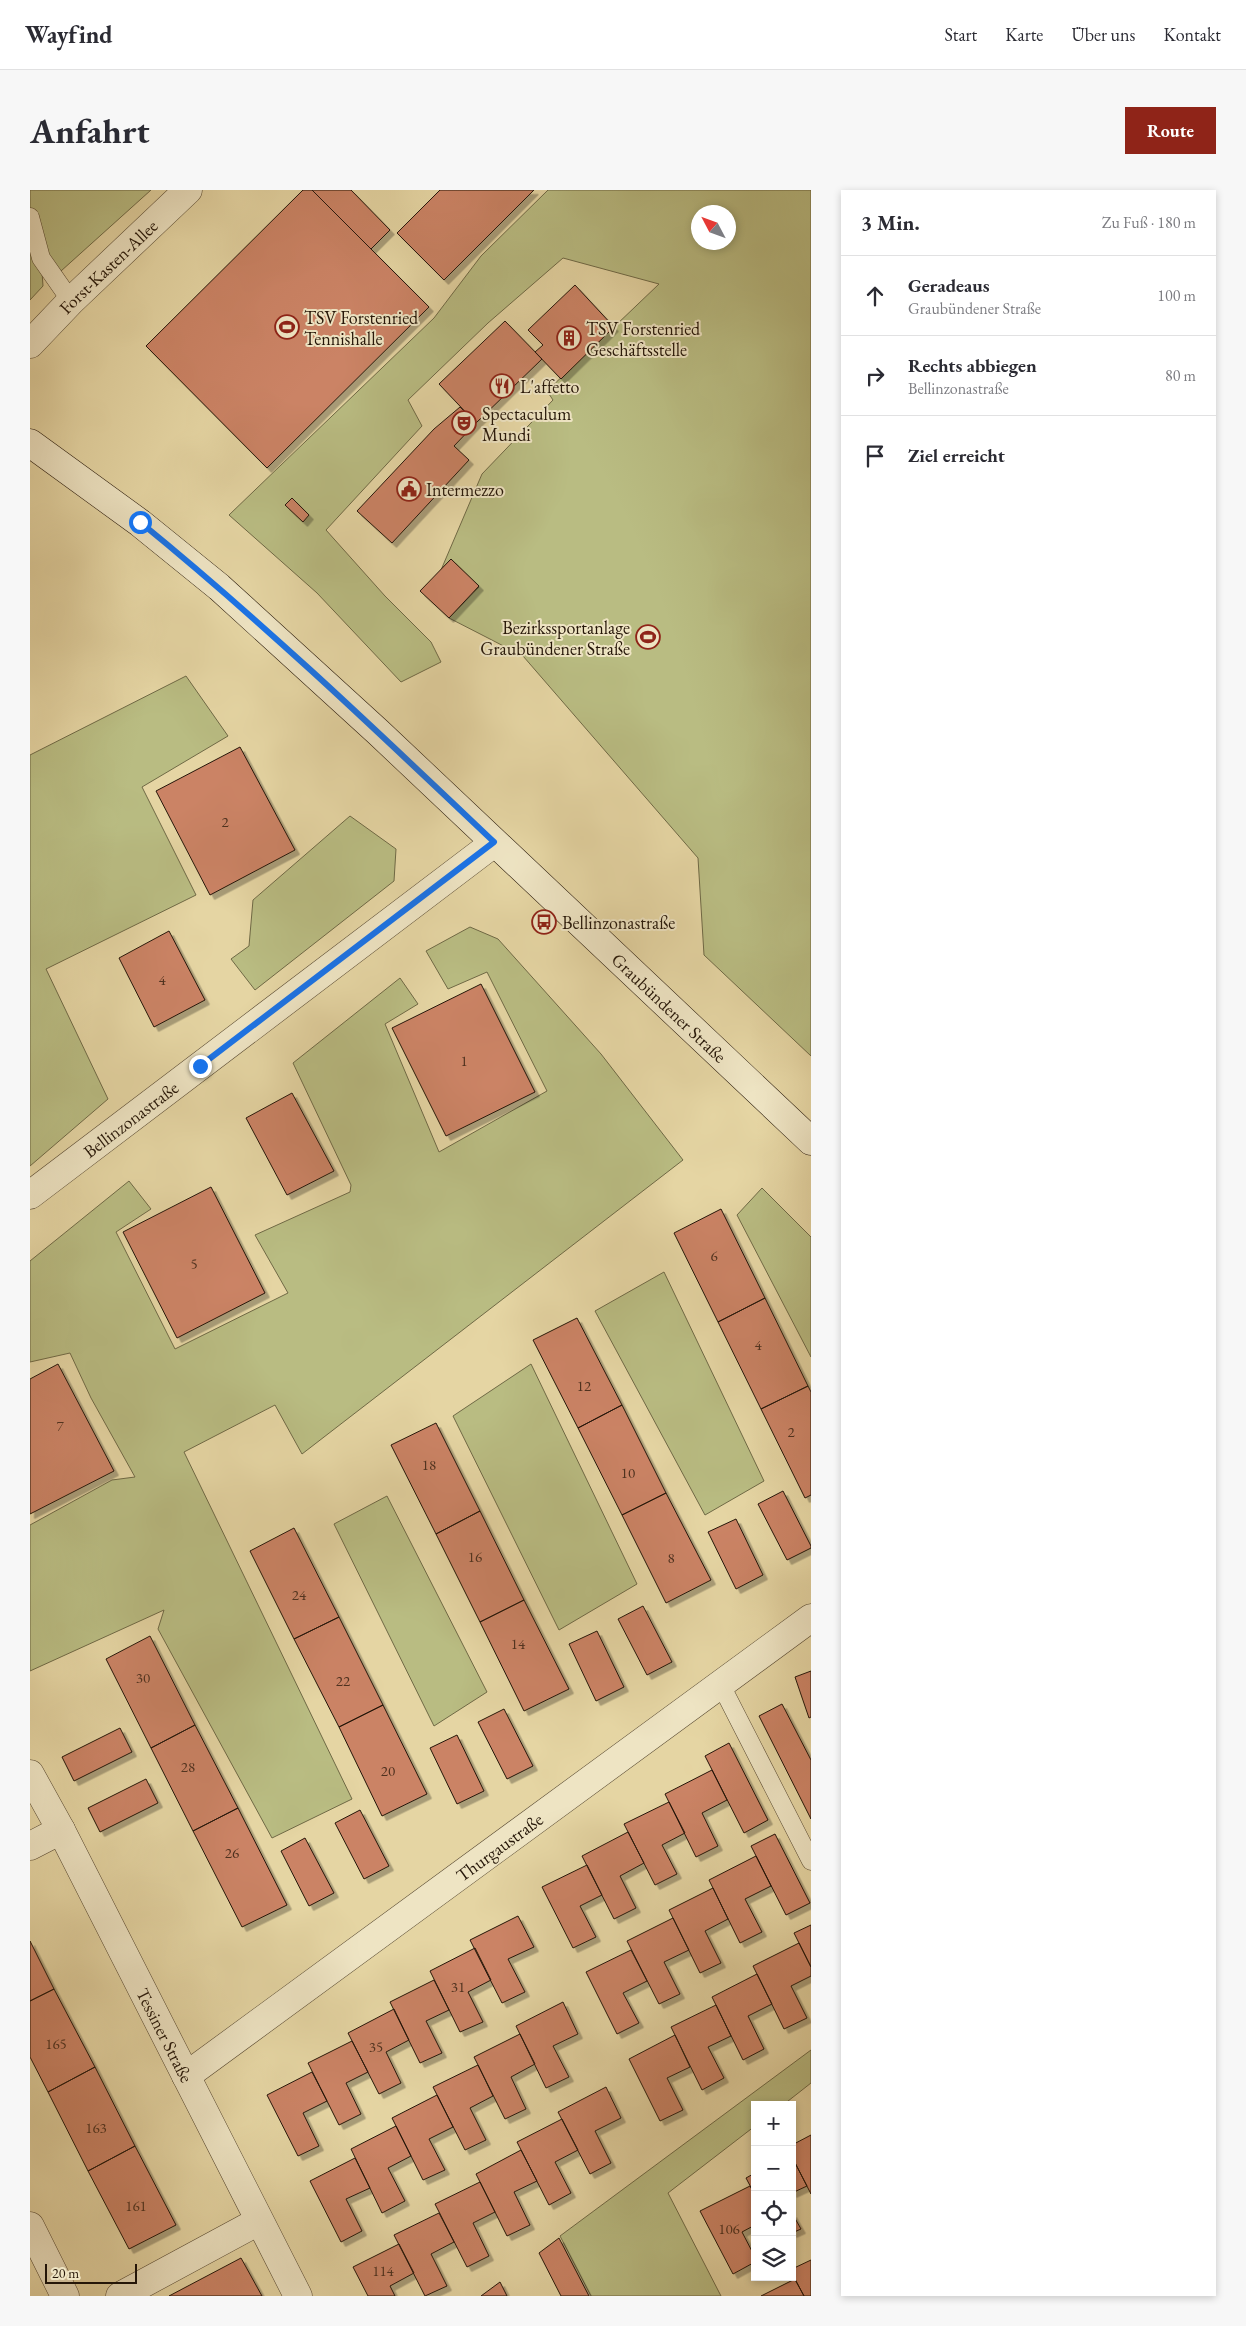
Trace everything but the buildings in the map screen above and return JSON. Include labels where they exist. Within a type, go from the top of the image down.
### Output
[{"type":"street","name":"Forst-Kasten-Allee","points":[[30,344],[71,300],[188,190]]},
{"type":"street","name":"Graubündener Straße","points":[[30,443],[140,522],[219,587],[371,725],[811,1141]]},
{"type":"street","name":"Bellinzonastraße","points":[[30,1195],[494,842]]},
{"type":"street","name":"Thurgaustraße","points":[[186,2076],[811,1618]]},
{"type":"street","name":"Tessiner Straße","points":[[30,1774],[61,1830],[298,2296]]},
{"type":"street","points":[[30,1846],[61,1830]]},
{"type":"street","points":[[120,2296],[259,2221]]},
{"type":"street","points":[[30,2226],[65,2296]]},
{"type":"lane","points":[[30,217],[41,258],[71,300]]},
{"type":"lane","points":[[721,1685],[811,1861]]},
{"type":"green space","points":[[30,190],[151,190],[61,271],[41,258],[43,286],[30,300]]},
{"type":"green space","name":"Bezirkssportanlage Graubündener Straße","points":[[548,190],[811,190],[811,1056],[704,955],[698,858],[523,656],[449,618],[479,587],[451,559],[441,570],[482,474],[553,400],[547,391],[659,284],[563,258],[488,323],[408,400],[422,426],[326,530],[385,596],[431,642],[441,662],[401,682],[317,593],[229,515],[434,318],[481,256]]},
{"type":"green space","points":[[186,676],[228,736],[142,787],[196,895],[46,969],[108,1099],[30,1166],[30,755]]},
{"type":"green space","points":[[350,816],[396,849],[394,881],[255,990],[231,959],[249,946],[253,900]]},
{"type":"green space","points":[[470,927],[498,939],[601,1054],[683,1160],[302,1454],[275,1405],[184,1452],[352,1799],[272,1838],[158,1629],[164,1610],[30,1671],[30,1525],[112,1480],[135,1477],[91,1398],[70,1353],[30,1362],[30,1261],[129,1181],[151,1209],[116,1232],[175,1349],[288,1293],[255,1235],[350,1192],[351,1185],[293,1063],[400,978],[418,1004],[385,1024],[439,1152],[547,1091],[487,972],[448,989],[426,951]]},
{"type":"green space","points":[[762,1188],[811,1237],[811,1357],[737,1215]]},
{"type":"green space","points":[[664,1272],[764,1481],[705,1515],[595,1311]]},
{"type":"green space","points":[[531,1364],[637,1584],[559,1630],[453,1416]]},
{"type":"green space","points":[[387,1496],[487,1692],[434,1726],[334,1524]]},
{"type":"green space","points":[[811,2050],[811,2083],[788,2101],[751,2101],[751,2129],[668,2193],[721,2296],[591,2296],[560,2236]]},
{"type":"place","name":"TSV Forstenried Tennishalle","points":[[287,327]]},
{"type":"place","name":"TSV Forstenried Geschäftsstelle","points":[[569,338]]},
{"type":"place","name":"L'affetto","points":[[502,386]]},
{"type":"place","name":"Spectaculum Mundi","points":[[464,423]]},
{"type":"place","name":"Intermezzo","points":[[409,489]]},
{"type":"place","name":"Bezirkssportanlage Graubündener Straße","points":[[648,637]]},
{"type":"place","name":"Bellinzonastraße","points":[[544,922]]},
{"type":"route","points":[[140,522],[219,587],[378,732],[494,842],[200,1066]]}]
